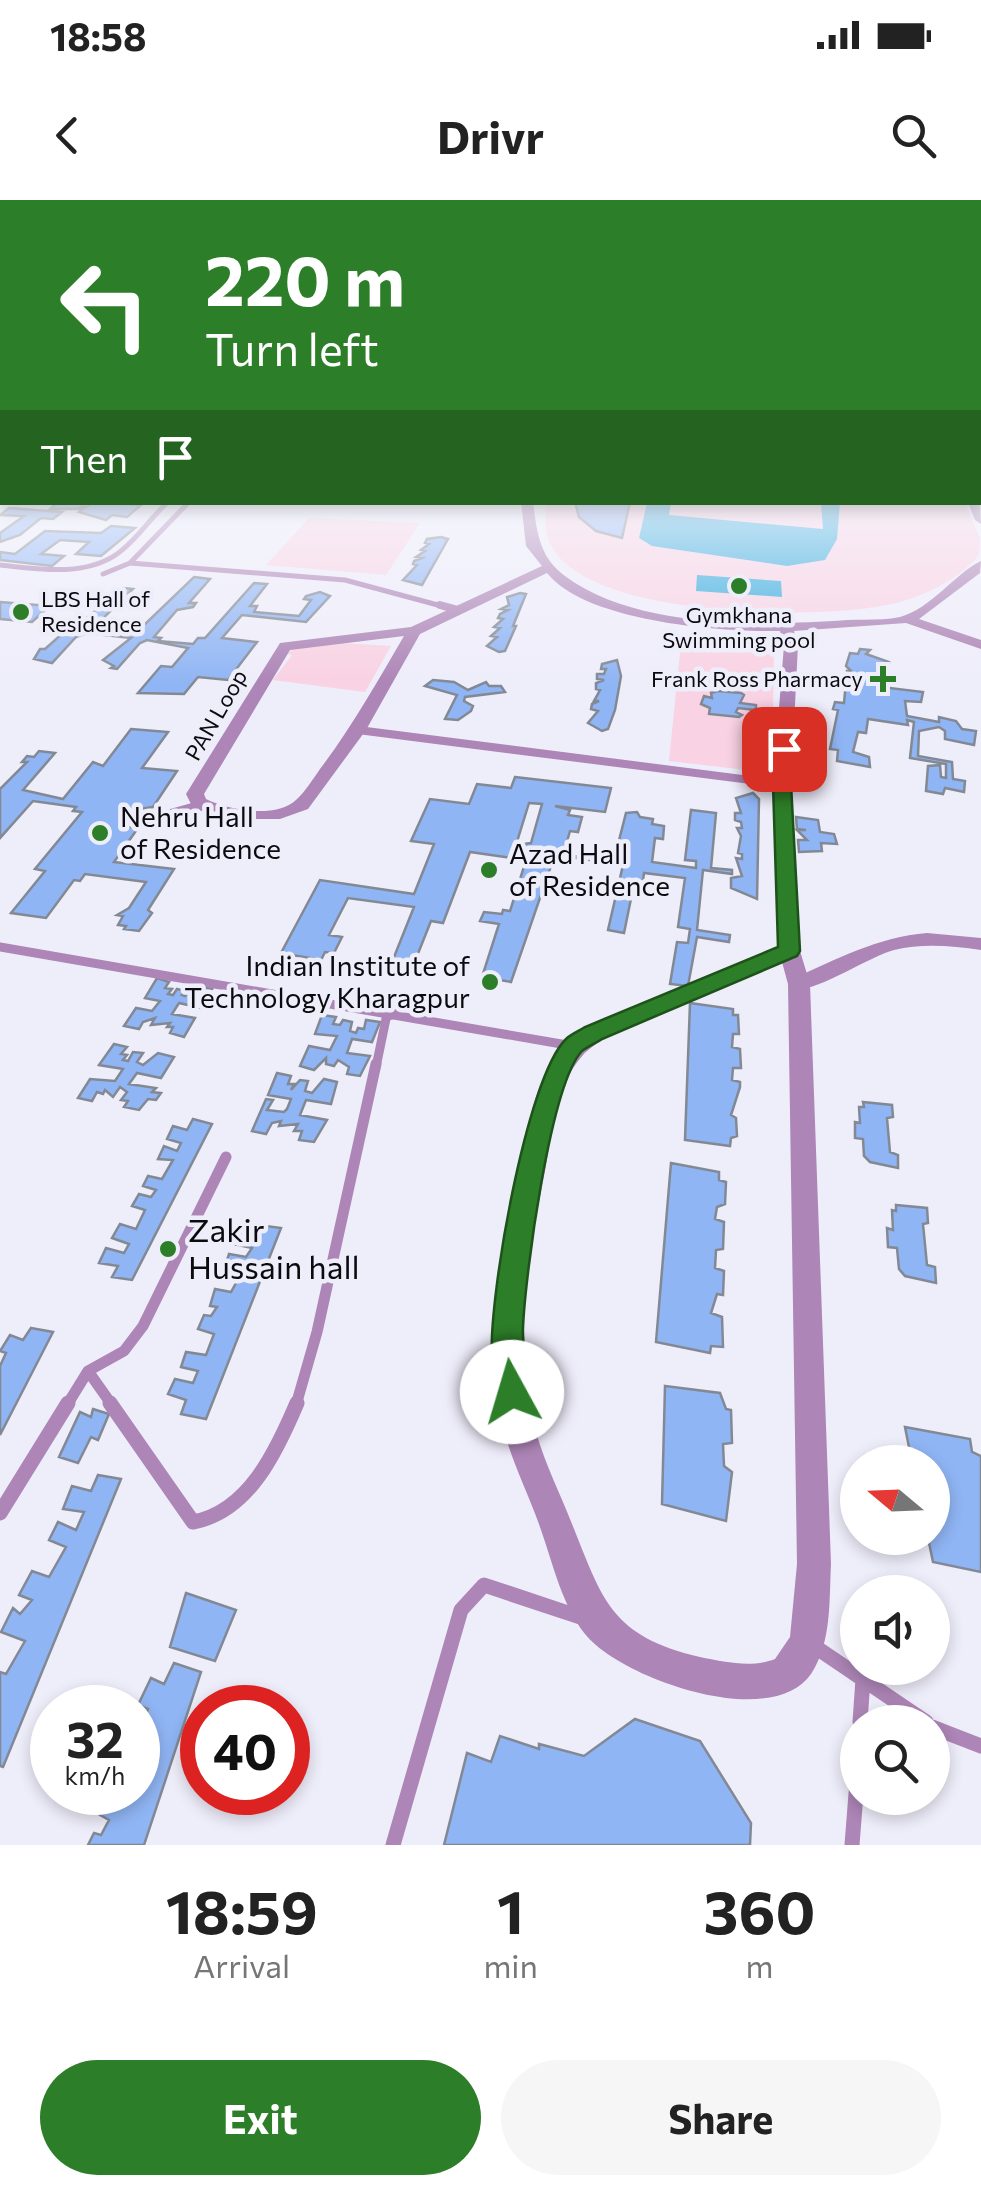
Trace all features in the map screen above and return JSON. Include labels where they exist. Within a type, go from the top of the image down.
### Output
[{"type":"street","points":[[527,530],[527,541],[545,569],[616,607],[662,619],[788,630],[907,619],[981,645]]},
{"type":"street","points":[[907,619],[981,565]]},
{"type":"street","name":"PAN Loop","points":[[414,630],[358,730],[293,812],[266,816],[201,804],[195,794],[285,646],[414,630],[545,569]]},
{"type":"street","points":[[788,630],[791,645],[782,784],[789,951],[799,984],[814,1564],[806,1640],[789,1672],[756,1681],[681,1673],[620,1643],[598,1622],[581,1590],[519,1428],[506,1356],[510,1290],[520,1226],[551,1088],[573,1046],[594,1033],[789,951]]},
{"type":"street","points":[[799,984],[896,940],[920,936],[981,944]]},
{"type":"lane","points":[[0,565],[42,569],[88,566],[118,553],[139,530]]},
{"type":"lane","points":[[103,574],[130,563],[162,530]]},
{"type":"lane","points":[[130,563],[345,580],[458,610]]},
{"type":"lane","points":[[358,730],[782,784]]},
{"type":"lane","points":[[158,817],[201,804]]},
{"type":"lane","points":[[0,947],[390,1006],[573,1046]]},
{"type":"lane","points":[[88,1371],[193,1522],[206,1522],[221,1514],[250,1488],[282,1436],[305,1377],[339,1243],[390,1006]]},
{"type":"lane","points":[[0,1513],[88,1371],[124,1351],[143,1326],[226,1157]]},
{"type":"lane","points":[[393,1845],[461,1610],[484,1585],[598,1622]]},
{"type":"lane","points":[[806,1640],[840,1664]]},
{"type":"lane","points":[[870,1685],[900,1705]]},
{"type":"lane","points":[[950,1734],[981,1746]]},
{"type":"lane","points":[[852,1845],[854,1815]]},
{"type":"shaded area","points":[[298,530],[416,530],[386,575],[266,565]]},
{"type":"shaded area","points":[[546,530],[976,530],[980,538],[979,555],[960,573],[913,598],[854,610],[810,612],[760,612],[656,601],[611,588],[575,570],[549,542]]},
{"type":"shaded area","points":[[682,633],[774,642],[772,773],[669,761]]},
{"type":"shaded area","points":[[325,642],[391,646],[365,692],[273,680],[292,655],[287,654],[298,645]]},
{"type":"water","points":[[641,530],[838,530],[825,560],[787,566],[652,546],[639,538]]},
{"type":"water","name":"Gymkhana Swimming pool","points":[[697,575],[781,581],[782,597],[696,591]]},
{"type":"building","points":[[5,530],[26,530],[0,542],[0,533]]},
{"type":"building","points":[[133,530],[101,556],[76,554],[89,542],[60,540],[41,554],[64,556],[52,566],[0,560],[0,552],[15,554],[45,531]]},
{"type":"building","points":[[595,530],[624,530],[622,538]]},
{"type":"building","points":[[427,539],[448,539],[422,585],[403,580],[417,565],[414,561],[422,558],[416,557],[425,551],[421,550],[429,544],[425,543]]},
{"type":"building","points":[[194,577],[210,579],[189,603],[196,603],[193,607],[177,610],[154,637],[161,638],[158,641],[193,644],[198,638],[205,638],[254,583],[267,584],[250,606],[257,606],[254,612],[299,616],[311,600],[304,599],[306,596],[320,592],[330,596],[306,622],[242,615],[222,638],[257,642],[228,680],[198,677],[184,694],[138,693],[161,666],[172,667],[188,648],[147,640],[117,669],[103,660],[131,638],[87,633],[76,637],[52,663],[34,659],[40,649],[72,625],[78,625],[123,588],[133,589],[92,629],[129,633],[140,629]]},
{"type":"building","points":[[526,594],[516,626],[505,651],[499,652],[487,646],[497,637],[491,636],[500,628],[494,627],[503,619],[498,618],[500,614],[508,610],[501,609],[509,605],[507,597]]},
{"type":"building","name":"LBS Hall of Residence","points":[[0,602],[50,606],[32,622],[0,619]]},
{"type":"building","points":[[860,649],[870,650],[866,654],[889,662],[888,672],[879,670],[881,687],[923,692],[921,702],[905,701],[907,716],[939,722],[939,717],[956,721],[962,729],[976,731],[974,745],[945,739],[945,731],[939,727],[919,731],[918,756],[952,762],[953,779],[965,781],[964,792],[945,788],[943,794],[926,791],[928,766],[940,765],[941,777],[946,778],[946,764],[910,758],[914,722],[907,720],[908,725],[868,719],[866,733],[858,732],[853,752],[869,757],[870,767],[837,761],[838,750],[830,749],[838,710],[833,709],[835,702],[844,703],[847,671],[852,672],[846,666],[850,653],[858,654]]},
{"type":"building","points":[[617,660],[621,676],[615,710],[608,729],[602,731],[588,723],[598,711],[591,709],[599,701],[594,701],[600,690],[596,683],[604,680],[597,679],[597,674],[604,674],[602,664]]},
{"type":"building","points":[[433,680],[454,682],[468,690],[486,682],[489,686],[501,686],[505,692],[465,697],[464,701],[473,706],[471,711],[458,720],[445,719],[457,695],[425,686]]},
{"type":"building","points":[[711,693],[741,693],[744,695],[740,703],[756,705],[756,710],[738,708],[736,712],[742,715],[739,717],[709,714],[710,708],[701,704],[704,696],[712,698]]},
{"type":"building","name":"Nehru Hall of Residence","points":[[131,729],[168,732],[142,768],[177,771],[153,807],[134,810],[123,826],[138,828],[114,862],[174,869],[148,910],[152,913],[139,931],[124,929],[126,926],[118,925],[123,916],[117,915],[129,908],[146,882],[85,874],[80,881],[74,880],[46,918],[11,913],[45,871],[35,869],[82,812],[73,811],[76,807],[33,801],[0,838],[0,789],[27,762],[22,762],[27,756],[34,757],[39,751],[55,753],[23,790],[63,799],[93,762],[103,766]]},
{"type":"building","points":[[515,777],[611,788],[605,812],[555,806],[570,810],[568,815],[582,817],[578,832],[570,831],[563,855],[614,860],[626,813],[637,812],[640,817],[653,819],[652,824],[664,826],[663,839],[655,838],[652,862],[696,868],[696,861],[685,860],[691,810],[716,813],[711,868],[732,870],[732,874],[703,870],[697,930],[730,935],[729,942],[697,937],[688,986],[670,984],[677,942],[688,943],[690,929],[678,927],[685,878],[644,873],[643,881],[635,879],[624,933],[608,930],[623,865],[563,856],[561,864],[552,863],[511,982],[482,977],[499,924],[480,921],[484,912],[510,911],[526,860],[470,852],[443,923],[431,921],[413,966],[392,962],[414,907],[348,898],[329,935],[342,937],[334,953],[325,952],[321,960],[281,953],[320,880],[414,894],[434,844],[411,841],[430,799],[469,804],[477,784],[511,788]],"holes":[[[529,803],[542,804],[531,843],[516,845]]]},
{"type":"building","points":[[753,793],[759,799],[757,899],[731,888],[731,878],[742,876],[736,858],[742,859],[737,828],[742,828],[741,822],[735,820],[735,813],[741,813],[736,798]]},
{"type":"building","points":[[796,817],[818,820],[820,832],[834,834],[837,844],[821,843],[822,851],[799,852],[798,840],[807,840],[797,830],[806,830],[797,829]]},
{"type":"building","points":[[157,978],[169,982],[165,988],[172,989],[168,994],[173,995],[177,989],[186,991],[182,995],[185,996],[197,985],[212,989],[201,1008],[179,1003],[172,1014],[195,1018],[184,1037],[170,1033],[170,1023],[151,1025],[155,1018],[143,1022],[139,1029],[124,1026],[136,1008],[152,1011],[160,1001],[145,998]]},
{"type":"building","points":[[690,1003],[733,1009],[733,1015],[738,1015],[739,1034],[733,1034],[732,1047],[740,1049],[741,1068],[733,1068],[732,1080],[740,1082],[740,1087],[731,1115],[736,1118],[737,1136],[731,1138],[730,1146],[685,1140]]},
{"type":"building","points":[[322,1015],[336,1017],[333,1024],[352,1022],[350,1031],[356,1033],[358,1028],[364,1029],[366,1020],[380,1022],[372,1042],[352,1039],[347,1053],[370,1056],[360,1076],[347,1074],[349,1067],[338,1060],[334,1066],[326,1064],[326,1058],[314,1070],[300,1066],[309,1046],[330,1050],[337,1036],[315,1034]]},
{"type":"building","points":[[114,1044],[127,1047],[121,1054],[127,1055],[123,1060],[128,1061],[133,1052],[143,1053],[137,1062],[143,1065],[158,1053],[174,1057],[161,1078],[137,1073],[129,1084],[156,1088],[152,1092],[161,1093],[156,1100],[148,1099],[139,1110],[124,1107],[128,1101],[121,1100],[127,1092],[120,1087],[113,1097],[105,1090],[103,1094],[97,1092],[92,1101],[78,1098],[90,1079],[115,1081],[123,1069],[99,1065]]},
{"type":"building","points":[[277,1073],[291,1076],[291,1090],[300,1080],[308,1081],[305,1091],[312,1093],[324,1079],[337,1082],[331,1104],[306,1100],[300,1115],[327,1120],[314,1142],[299,1140],[302,1131],[294,1131],[298,1124],[279,1126],[281,1121],[272,1123],[266,1134],[252,1131],[266,1099],[273,1100],[267,1110],[287,1109],[291,1099],[268,1095]]},
{"type":"building","points":[[863,1102],[892,1105],[893,1117],[887,1118],[890,1152],[898,1155],[898,1168],[870,1162],[864,1156],[863,1139],[855,1138],[855,1122],[860,1123],[859,1107],[864,1107]]},
{"type":"building","points":[[193,1119],[212,1124],[132,1280],[112,1277],[118,1266],[99,1263],[106,1248],[124,1253],[129,1244],[112,1238],[120,1224],[136,1229],[145,1210],[132,1206],[139,1194],[151,1197],[156,1190],[143,1186],[148,1176],[162,1179],[173,1160],[158,1159],[164,1146],[177,1151],[181,1143],[167,1139],[173,1126],[187,1130]]},
{"type":"building","points":[[671,1163],[719,1172],[719,1180],[726,1182],[725,1204],[717,1207],[715,1219],[724,1222],[723,1249],[716,1250],[715,1268],[724,1271],[723,1295],[717,1294],[711,1313],[722,1317],[723,1347],[711,1346],[710,1353],[656,1342]]},
{"type":"building","points":[[896,1205],[927,1208],[928,1223],[923,1224],[927,1265],[935,1267],[936,1283],[905,1276],[899,1269],[897,1248],[888,1247],[887,1228],[893,1230],[892,1210],[896,1211]]},
{"type":"building","points":[[258,1225],[281,1228],[206,1419],[181,1414],[186,1400],[168,1394],[175,1379],[193,1383],[198,1371],[181,1367],[186,1352],[206,1355],[214,1334],[198,1329],[204,1315],[211,1316],[217,1307],[210,1306],[215,1289],[231,1292],[242,1272],[224,1269],[229,1254],[246,1257],[252,1248],[234,1244],[240,1231],[255,1236]]},
{"type":"building","points":[[31,1328],[53,1332],[0,1435],[0,1366],[6,1353],[0,1351],[10,1335],[23,1340]]},
{"type":"building","points":[[665,1386],[720,1393],[726,1409],[731,1410],[732,1443],[723,1444],[724,1466],[732,1472],[726,1521],[662,1504]]},
{"type":"building","points":[[93,1409],[109,1414],[98,1440],[91,1437],[78,1463],[59,1457],[80,1412],[91,1417]]},
{"type":"building","points":[[905,1427],[970,1439],[972,1452],[981,1456],[981,1572],[933,1562],[932,1555],[950,1555],[950,1445],[909,1445]]},
{"type":"building","points":[[98,1475],[121,1479],[37,1685],[30,1685],[30,1701],[3,1767],[0,1672],[6,1674],[25,1641],[1,1632],[13,1608],[20,1614],[32,1600],[19,1595],[32,1571],[49,1577],[66,1547],[49,1540],[58,1522],[76,1530],[84,1512],[63,1509],[72,1486],[91,1491]]},
{"type":"building","points":[[186,1593],[236,1610],[215,1661],[170,1647]]},
{"type":"building","points":[[174,1663],[201,1672],[197,1685],[180,1685],[180,1736],[160,1796],[160,1685],[148,1685],[151,1678],[164,1684]]},
{"type":"building","points":[[635,1719],[700,1741],[751,1823],[750,1845],[444,1845],[467,1753],[491,1762],[500,1736],[539,1749],[539,1744],[584,1756]]},
{"type":"building","points":[[100,1815],[154,1815],[144,1845],[88,1845],[94,1833],[101,1835],[109,1820]]},
{"type":"place","name":"Gymkhana Swimming pool","points":[[739,586]]},
{"type":"place","name":"LBS Hall of Residence","points":[[21,612]]},
{"type":"place","name":"Frank Ross Pharmacy","points":[[883,679]]},
{"type":"place","name":"Nehru Hall of Residence","points":[[100,833]]},
{"type":"place","name":"Azad Hall of Residence","points":[[489,870]]},
{"type":"place","name":"Indian Institute of Technology Kharagpur","points":[[490,982]]},
{"type":"place","name":"Zakir Hussain hall","points":[[168,1249]]},
{"type":"route","points":[[512,1392],[506,1356],[510,1290],[520,1226],[551,1088],[573,1046],[594,1033],[789,951],[784,749]]}]
